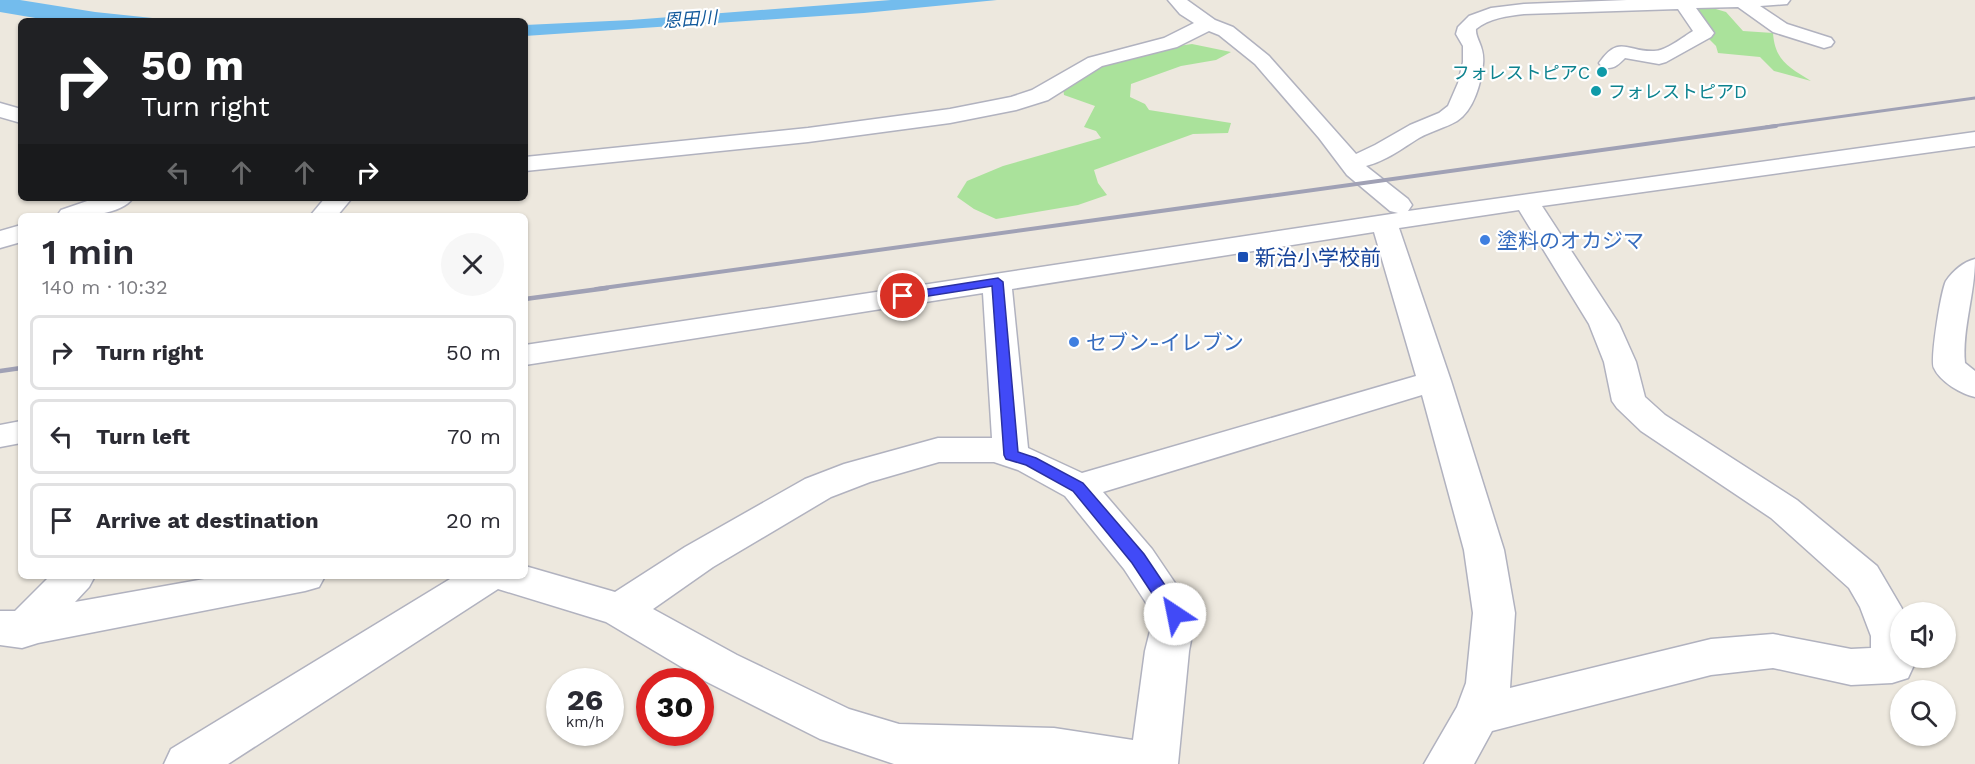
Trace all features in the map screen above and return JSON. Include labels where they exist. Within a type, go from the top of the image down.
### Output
[{"type":"street","points":[[1178,0],[1186,10],[1208,24],[1226,31],[1270,68],[1351,162],[1391,214],[1389,235],[1435,381],[1484,550],[1494,613],[1490,682],[1478,715],[1448,764]]},
{"type":"street","points":[[1351,162],[1378,155],[1413,132],[1453,114],[1461,104],[1469,83],[1474,47],[1466,34],[1467,27],[1476,20],[1497,12],[1524,9],[1781,0]]},
{"type":"street","points":[[1741,1],[1780,28],[1824,42]]},
{"type":"street","points":[[1609,63],[1620,51],[1659,58],[1704,33],[1683,3]]},
{"type":"street","points":[[528,164],[808,135],[950,116],[1016,104],[1040,95],[1095,62],[1131,51],[1170,43],[1208,24]]},
{"type":"street","points":[[0,110],[18,115]]},
{"type":"street","points":[[528,335],[1391,214],[1975,127]]},
{"type":"street","points":[[528,355],[998,282],[1391,214],[1526,201],[1975,139]]},
{"type":"street","points":[[78,213],[112,201]]},
{"type":"street","points":[[326,213],[336,201]]},
{"type":"street","points":[[1478,715],[1711,657],[1773,651],[1851,667],[1892,665],[1893,636],[1880,605],[1863,577],[1784,509],[1653,423],[1629,401],[1620,362],[1604,324],[1526,201]]},
{"type":"street","points":[[0,240],[18,234]]},
{"type":"street","points":[[1975,268],[1959,284],[1948,352],[1949,367],[1975,387]]},
{"type":"street","points":[[998,282],[1011,455]]},
{"type":"street","points":[[1078,487],[1435,381]]},
{"type":"street","points":[[0,414],[18,411]]},
{"type":"street","points":[[0,436],[18,433]]},
{"type":"street","points":[[516,579],[620,610],[721,668],[826,720],[899,745],[1054,749],[1154,764],[1167,651],[1175,614],[1138,559],[1078,487],[1031,462],[997,450],[938,450],[857,472],[818,488],[699,557],[620,610]]},
{"type":"street","points":[[9,636],[72,579]]},
{"type":"street","points":[[9,636],[290,579]]},
{"type":"street","points":[[188,764],[482,579]]},
{"type":"green space","points":[[1699,4],[1726,12],[1743,31],[1773,33],[1774,43],[1780,57],[1811,81],[1774,71],[1760,57],[1718,53],[1716,46],[1708,38],[1689,5]]},
{"type":"green space","points":[[1192,44],[1231,52],[1216,60],[1181,66],[1131,84],[1130,97],[1145,104],[1149,110],[1231,123],[1228,133],[1193,134],[1094,170],[1098,183],[1107,195],[1078,205],[996,219],[974,209],[957,197],[967,181],[1003,166],[1101,138],[1096,131],[1084,127],[1095,106],[1064,95],[1063,88],[1102,64]]},
{"type":"water","points":[[0,0],[20,0],[152,18],[35,18],[0,12]]},
{"type":"water","name":"恩田川","points":[[891,0],[997,0],[864,13],[528,36],[528,25],[631,20]]},
{"type":"railway","points":[[1766,127],[1975,98]]},
{"type":"railway","points":[[596,289],[1776,126]]},
{"type":"railway","points":[[528,299],[607,288]]},
{"type":"railway","points":[[0,371],[18,368]]},
{"type":"place","name":"フォレストピアC","points":[[1602,72]]},
{"type":"place","name":"フォレストピアD","points":[[1596,91]]},
{"type":"place","name":"塗料のオカジマ","points":[[1485,240]]},
{"type":"place","name":"新治小学校前","points":[[1243,257]]},
{"type":"place","name":"セブン-イレブン","points":[[1074,342]]},
{"type":"route","points":[[903,296],[998,282],[1011,455],[1031,462],[1078,487],[1138,559],[1175,614]]}]
